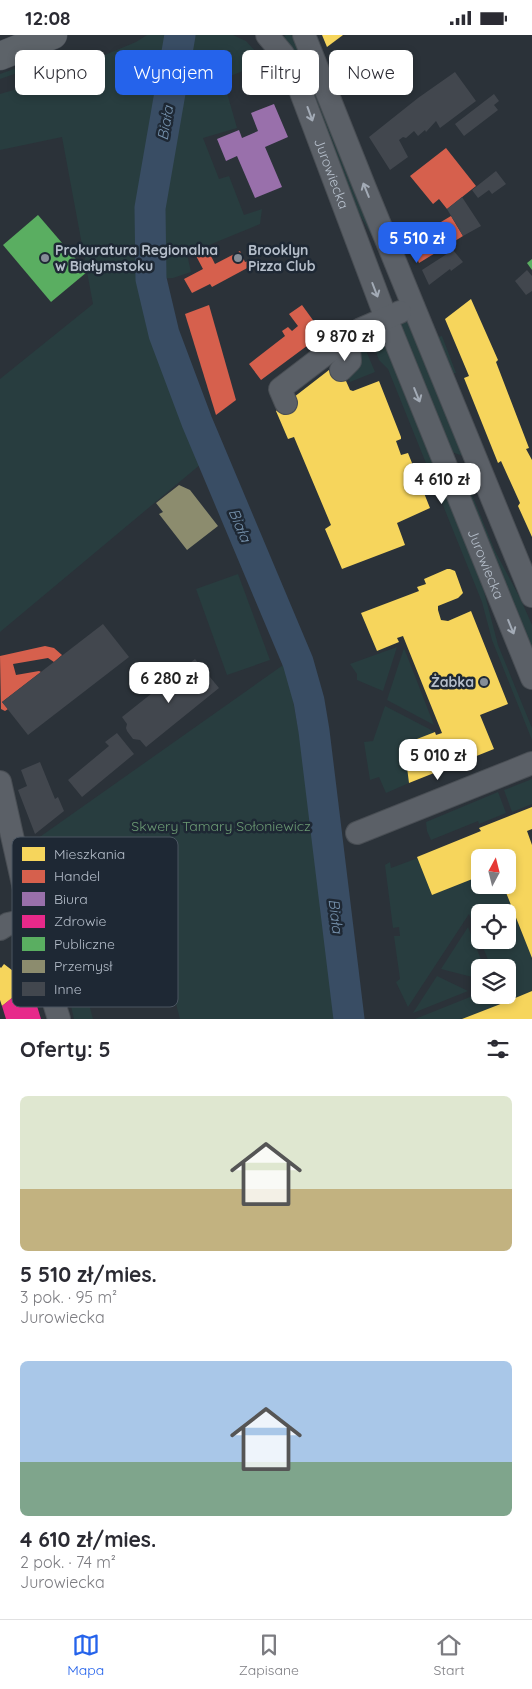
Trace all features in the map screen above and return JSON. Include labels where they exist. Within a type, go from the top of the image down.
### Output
[{"type":"main road","points":[[0,56],[53,35]]},
{"type":"street","name":"Jurowiecka","points":[[267,35],[283,54],[297,80],[386,318],[532,678]]},
{"type":"street","name":"Jurowiecka","points":[[304,35],[532,596]]},
{"type":"street","points":[[286,403],[280,389],[348,337],[386,318],[414,307]]},
{"type":"street","points":[[341,370],[350,361],[348,337]]},
{"type":"street","points":[[450,475],[456,466],[462,464],[479,467]]},
{"type":"street","points":[[357,833],[532,763]]},
{"type":"street","points":[[0,782],[12,837]]},
{"type":"street","points":[[0,929],[12,923]]},
{"type":"street","points":[[54,1007],[58,1019]]},
{"type":"green space","points":[[147,35],[233,35],[246,41],[254,50],[242,50],[242,71],[232,75],[232,50],[117,50]]},
{"type":"green space","points":[[293,35],[299,50],[290,50],[283,37]]},
{"type":"green space","points":[[115,51],[115,95],[228,95],[237,128],[203,138],[219,179],[229,176],[244,215],[262,209],[260,224],[187,254],[191,272],[173,278],[151,279],[164,334],[197,422],[201,464],[0,632],[0,379],[93,304],[62,137],[0,150],[0,94],[15,90],[15,95],[105,95],[105,55]]},
{"type":"green space","points":[[15,69],[15,74],[0,79],[0,74]]},
{"type":"green space","points":[[313,95],[317,95],[374,234],[372,236],[356,208]]},
{"type":"green space","points":[[397,319],[409,321],[463,456],[449,451]]},
{"type":"green space","points":[[442,336],[456,373],[452,374],[438,337]]},
{"type":"green space","points":[[371,338],[379,340],[386,346],[433,461],[434,476],[443,488],[482,584],[498,645],[532,728],[532,740],[492,640],[482,602],[388,369],[379,360]]},
{"type":"green space","points":[[362,341],[375,372],[350,382],[348,376]]},
{"type":"green space","points":[[460,474],[464,475],[495,551],[532,625],[532,655]]},
{"type":"green space","points":[[238,574],[270,660],[227,675],[196,589]]},
{"type":"green space","points":[[397,647],[383,691],[357,680],[357,674],[350,664]]},
{"type":"green space","points":[[404,648],[434,725],[387,700]]},
{"type":"green space","name":"Skwery Tamary Sołoniewicz","points":[[286,663],[341,959],[348,1019],[180,1019],[177,1007],[178,837],[40,837]]},
{"type":"green space","points":[[385,706],[435,732],[404,744],[409,783],[386,793],[379,777],[370,780],[364,742],[373,741]]},
{"type":"green space","points":[[532,779],[532,804],[512,812],[504,790]]},
{"type":"green space","points":[[498,792],[506,813],[479,824],[478,821],[431,840],[426,822]]},
{"type":"green space","points":[[418,858],[432,895],[471,880],[471,894],[507,894],[511,904],[471,904],[471,919],[469,914],[408,1007],[396,982],[400,979],[394,936],[400,936],[399,927],[393,928],[385,865],[390,862],[391,868]]},
{"type":"green space","points":[[516,918],[532,958],[532,991],[516,998],[516,959],[488,959],[484,949],[516,949]]},
{"type":"green space","points":[[468,927],[471,934],[471,949],[477,949],[481,959],[471,959],[471,977],[441,969]]},
{"type":"green space","points":[[437,976],[468,991],[413,1013]]},
{"type":"green space","points":[[471,997],[471,1004],[498,1005],[462,1019],[415,1019]]},
{"type":"green space","points":[[71,1007],[90,1007],[93,1019],[74,1019]]},
{"type":"building: Mieszkania","points":[[322,35],[343,35],[327,47]]},
{"type":"building: Mieszkania","points":[[471,299],[498,360],[496,362],[529,448],[526,449],[532,460],[532,537],[518,506],[520,503],[501,461],[498,463],[464,378],[469,376],[445,319]]},
{"type":"building: Mieszkania","points":[[338,363],[350,390],[353,391],[379,381],[401,437],[401,439],[396,441],[401,455],[408,453],[430,508],[397,523],[405,545],[342,569],[325,529],[331,525],[294,437],[288,439],[276,411]]},
{"type":"building: Mieszkania","points":[[447,569],[455,571],[463,593],[458,598],[438,606],[441,620],[448,621],[471,611],[508,704],[480,715],[494,749],[409,783],[404,744],[435,732],[436,735],[442,733],[403,636],[397,638],[399,642],[377,651],[361,613],[419,591],[417,587],[426,584],[424,579]]},
{"type":"building: Mieszkania","points":[[532,807],[532,829],[527,831],[532,845],[532,958],[516,918],[516,904],[511,904],[507,894],[516,894],[516,849],[471,849],[471,880],[432,895],[417,857],[481,831],[479,828]]},
{"type":"building: Mieszkania","points":[[4,964],[12,970],[12,998],[2,1006],[0,1000],[1,968]]},
{"type":"building: Mieszkania","points":[[532,991],[532,1019],[462,1019],[500,1004],[516,1004],[516,998]]},
{"type":"building: Handel","points":[[446,148],[476,186],[447,209],[439,199],[433,204],[410,176]]},
{"type":"building: Handel","points":[[451,216],[463,236],[419,263],[409,241]]},
{"type":"building: Handel","points":[[207,248],[215,264],[240,251],[245,262],[248,261],[251,266],[212,287],[210,284],[192,293],[184,279],[203,269],[195,254]]},
{"type":"building: Handel","points":[[209,305],[236,400],[216,415],[185,314]]},
{"type":"building: Handel","points":[[302,305],[323,334],[261,380],[249,364],[285,336],[282,331],[288,327],[292,331],[298,326],[289,314]]},
{"type":"building: Handel","points":[[45,646],[54,648],[62,655],[54,662],[48,658],[13,664],[16,675],[41,672],[2,702],[8,709],[5,711],[1,709],[0,656]]},
{"type":"building: Biura","points":[[274,104],[288,137],[265,147],[282,187],[255,198],[237,156],[226,161],[217,139],[239,130],[242,138],[258,131],[251,113]]},
{"type":"building: Zdrowie","points":[[12,998],[12,1007],[37,1007],[41,1019],[6,1019],[2,1006]]},
{"type":"building: Publiczne","name":"Prokuratura Regionalna w Białymstoku","points":[[38,215],[87,272],[51,302],[3,245]]},
{"type":"building: Publiczne","points":[[532,259],[532,270],[527,263]]},
{"type":"building: Przemysł","points":[[179,485],[190,490],[218,526],[187,550],[159,514],[163,512],[156,503]]},
{"type":"building: Inne","points":[[455,72],[476,101],[440,128],[436,121],[426,132],[425,130],[418,136],[414,131],[406,138],[403,137],[399,140],[408,157],[390,170],[369,137],[418,98]]},
{"type":"building: Inne","points":[[494,94],[499,101],[494,105],[498,110],[464,136],[455,124]]},
{"type":"building: Inne","points":[[496,171],[506,184],[492,194],[489,190],[478,198],[472,190]]},
{"type":"building: Inne","points":[[462,197],[481,226],[463,236],[447,209]]},
{"type":"building: Inne","points":[[453,250],[463,262],[429,285],[422,270]]},
{"type":"building: Inne","points":[[527,270],[532,276],[532,291],[526,295],[515,281]]},
{"type":"building: Inne","points":[[103,624],[129,657],[28,735],[2,702]]},
{"type":"building: Inne","points":[[195,659],[219,688],[146,747],[140,740],[133,739],[127,731],[127,724],[122,717]]},
{"type":"building: Inne","points":[[117,733],[134,754],[82,797],[68,780],[109,746],[105,742]]},
{"type":"building: Inne","points":[[40,762],[55,799],[58,797],[64,811],[35,834],[18,790],[27,786],[21,770]]},
{"type":"waterway","name":"Biała","points":[[180,35],[150,208],[151,279],[164,334],[197,422],[298,662],[309,701],[349,1019]]},
{"type":"place","name":"Prokuratura Regionalna w Białymstoku","points":[[45,258]]},
{"type":"place","name":"Brooklyn Pizza Club","points":[[238,258]]},
{"type":"place","name":"Żabka","points":[[484,682]]}]
